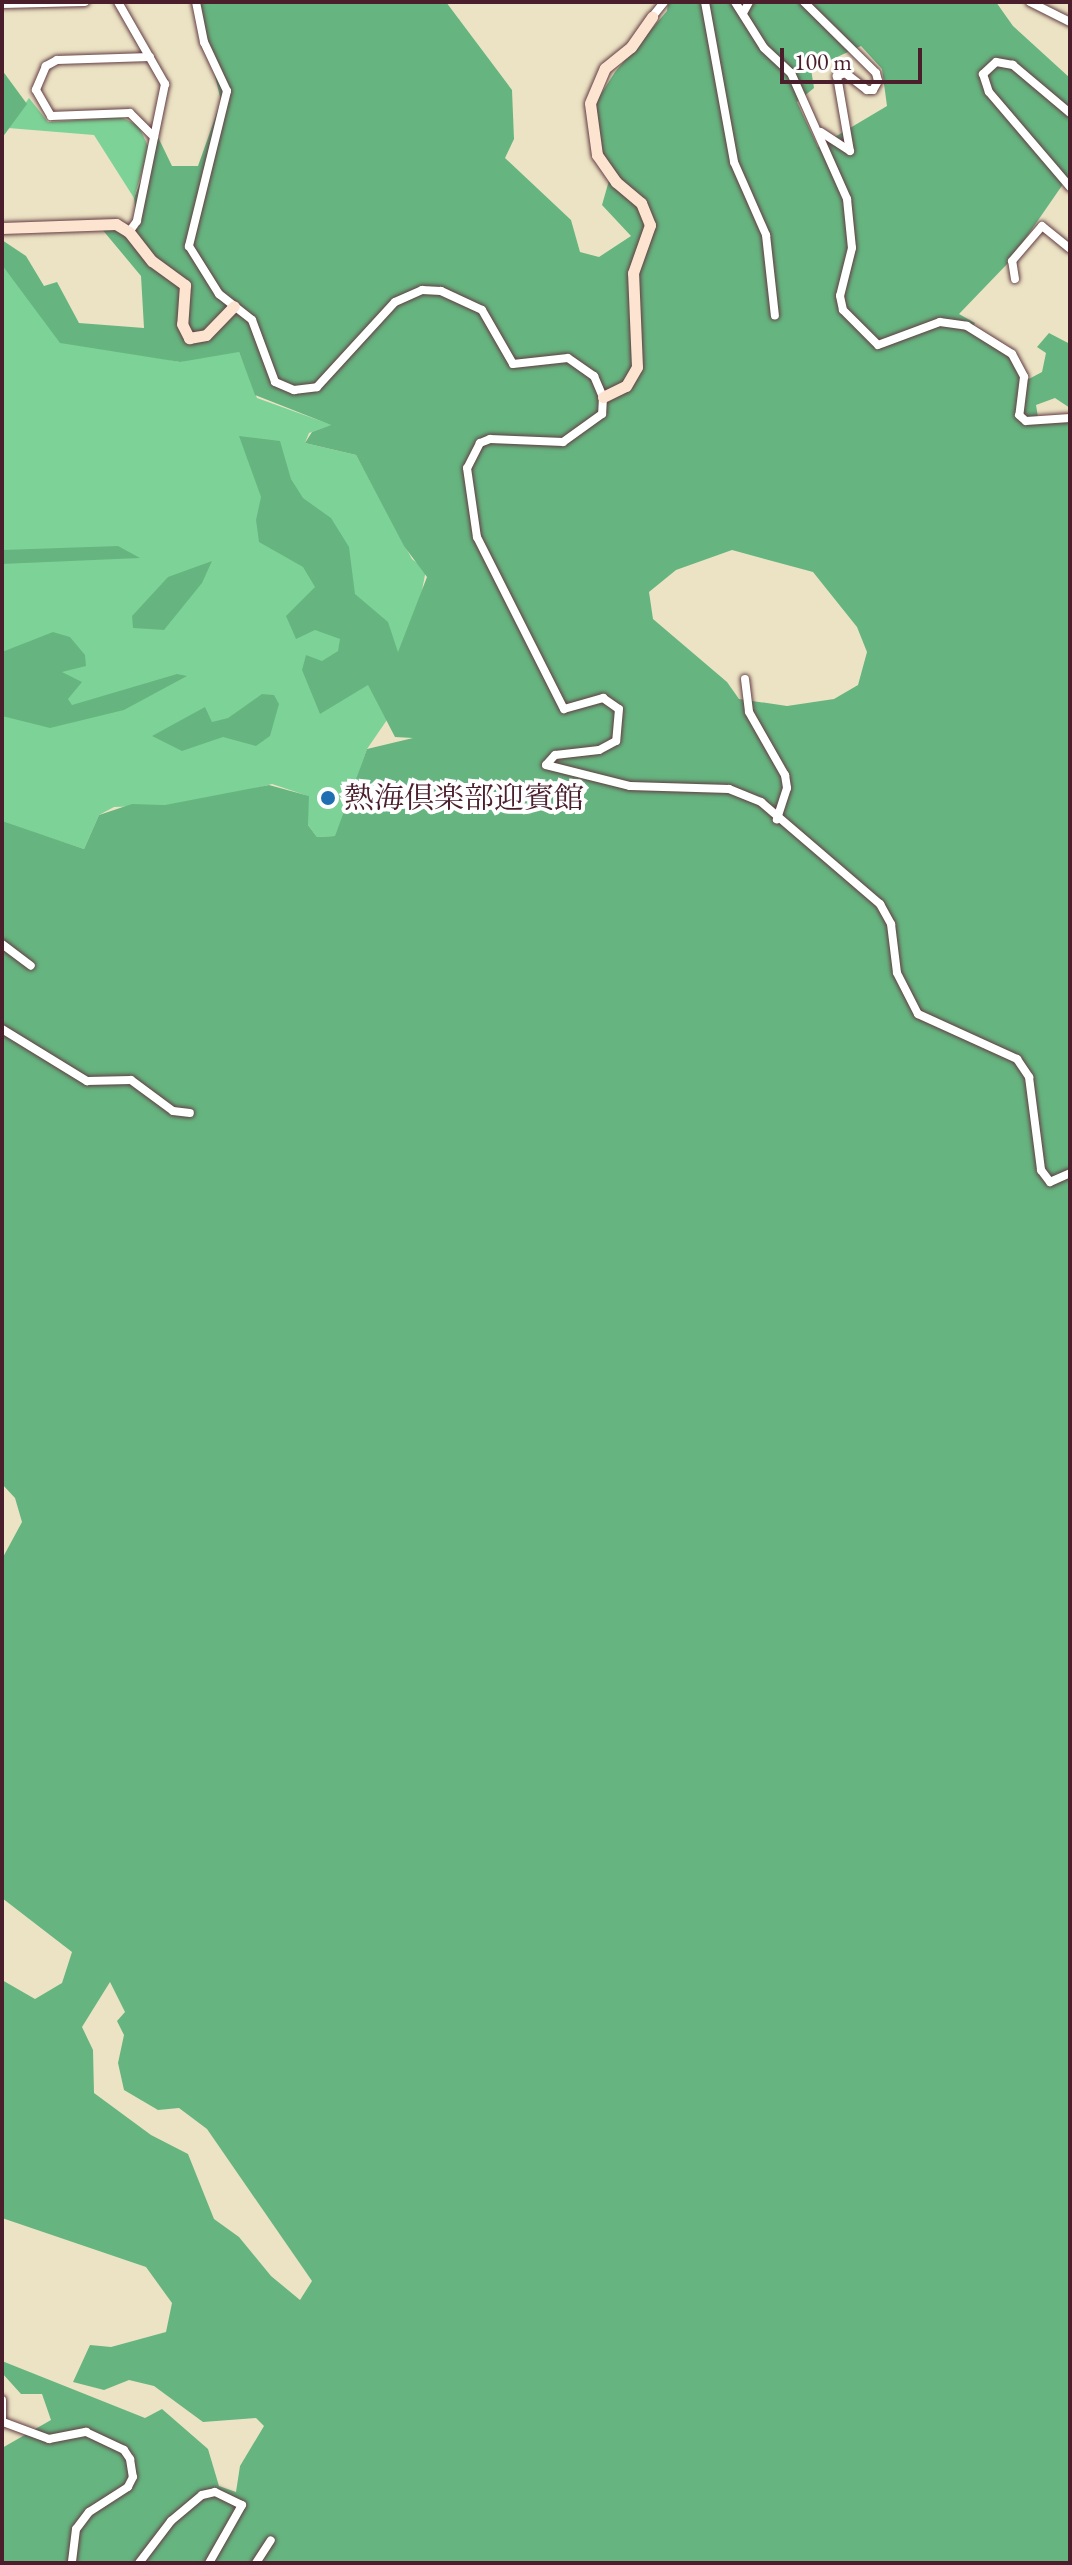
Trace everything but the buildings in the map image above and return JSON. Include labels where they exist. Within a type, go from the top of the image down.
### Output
[{"type":"street","points":[[2,4],[85,2]]},
{"type":"street","points":[[118,2],[165,84],[137,221],[129,232]]},
{"type":"street","points":[[196,2],[204,42],[227,91],[189,246],[213,287],[252,320],[275,382],[294,390],[317,387],[395,302],[431,291],[482,310],[513,364],[568,358],[594,376],[603,397],[602,414],[563,442],[490,439],[480,443],[467,468],[477,537],[564,709],[603,698],[619,709],[616,741],[599,750],[555,755],[546,765],[630,786],[729,789],[761,802],[777,819],[880,904],[891,924],[897,973],[918,1014],[1017,1059],[1029,1077],[1041,1170],[1050,1182],[1070,1173]]},
{"type":"street","points":[[603,397],[626,386],[637,367],[633,273],[650,225],[641,203],[616,182],[597,155],[590,103],[605,68],[631,47],[664,2]]},
{"type":"street","points":[[705,2],[734,162],[766,235],[775,316]]},
{"type":"street","points":[[735,2],[764,48],[791,73],[820,131],[852,227],[840,296],[843,310],[878,345],[940,322],[967,326],[1012,354],[1024,377],[1019,415],[1026,421],[1070,418]]},
{"type":"street","points":[[743,13],[749,2]]},
{"type":"street","points":[[804,2],[876,73],[878,81],[873,90],[867,90],[845,73],[837,76],[850,151],[820,131]]},
{"type":"street","points":[[1030,2],[1070,22]]},
{"type":"street","points":[[150,57],[57,60],[46,66],[36,90],[51,116],[130,113],[154,137]]},
{"type":"street","points":[[1070,113],[1013,65],[996,62],[983,74],[989,92],[1070,187]]},
{"type":"street","points":[[2,228],[116,224],[129,232],[152,261],[185,285],[182,324],[189,338],[206,335],[234,306]]},
{"type":"street","points":[[1015,279],[1012,261],[1042,226],[1070,249]]},
{"type":"street","points":[[745,679],[749,712],[785,775],[787,788],[777,819]]},
{"type":"street","points":[[2,944],[31,966]]},
{"type":"street","points":[[2,1029],[87,1081],[131,1080],[173,1111],[190,1113]]},
{"type":"street","points":[[2,2400],[2,2423],[49,2439],[86,2432],[124,2450],[130,2459],[133,2477],[128,2487],[89,2512],[76,2529],[72,2563]]},
{"type":"street","points":[[139,2563],[171,2521],[202,2495],[215,2492],[242,2505],[209,2563]]},
{"type":"street","points":[[256,2563],[271,2540]]},
{"type":"green space","points":[[197,2],[446,2],[512,90],[514,139],[505,158],[571,220],[580,252],[599,257],[631,236],[602,205],[612,170],[601,152],[596,102],[615,72],[667,11],[668,2],[996,2],[1013,26],[1070,78],[1070,174],[1010,261],[959,314],[975,323],[972,328],[1010,352],[1025,381],[1042,372],[1046,353],[1037,347],[1049,333],[1070,344],[1070,408],[1055,398],[1036,405],[1039,423],[1070,421],[1070,2563],[2,2563],[2,2448],[51,2420],[42,2394],[21,2394],[2,2373],[2,2361],[145,2418],[162,2409],[208,2449],[219,2486],[236,2492],[240,2466],[264,2426],[256,2418],[203,2422],[154,2386],[129,2380],[104,2390],[73,2382],[90,2345],[111,2347],[166,2332],[172,2303],[146,2267],[2,2218],[2,1980],[35,1999],[62,1983],[72,1952],[2,1898],[2,1559],[22,1522],[15,1498],[2,1484],[2,821],[84,849],[99,815],[132,804],[165,805],[269,785],[309,796],[308,825],[317,837],[335,836],[367,749],[413,738],[395,737],[368,685],[320,714],[302,670],[306,655],[322,661],[338,651],[340,639],[315,630],[296,639],[286,616],[315,587],[303,567],[259,542],[256,520],[261,497],[239,436],[280,441],[291,479],[303,498],[331,518],[349,547],[355,594],[388,622],[398,652],[427,577],[404,546],[356,455],[305,443],[312,432],[331,425],[255,395],[239,352],[180,362],[60,343],[2,265],[2,240],[26,256],[44,286],[57,282],[79,323],[144,328],[141,276],[101,228],[138,228],[134,198],[158,137],[172,166],[198,166],[221,101]],"holes":[[[861,46],[882,69],[887,106],[818,147],[797,102],[814,88],[811,69]],[[732,550],[813,572],[857,627],[867,652],[858,685],[834,699],[787,706],[739,699],[727,682],[653,619],[649,592],[676,570]],[[110,1982],[125,2012],[117,2021],[124,2035],[118,2063],[124,2090],[158,2110],[179,2108],[207,2129],[312,2281],[300,2300],[271,2276],[239,2237],[214,2219],[188,2154],[151,2135],[94,2093],[93,2050],[82,2027]]]},
{"type":"green space","points":[[2,70],[27,104],[2,138]]},
{"type":"green space","points":[[29,98],[48,122],[120,117],[138,125],[149,148],[134,198],[94,135],[8,128]]},
{"type":"green space","points":[[2,263],[60,339],[180,362],[221,350],[239,352],[257,398],[332,425],[309,433],[305,443],[356,455],[412,559],[426,570],[400,701],[367,749],[336,836],[317,837],[308,825],[308,796],[272,784],[196,804],[114,807],[99,815],[84,849],[2,822]]},
{"type":"green space","points":[[118,546],[140,558],[2,564],[2,550]]},
{"type":"green space","points":[[212,561],[202,583],[164,630],[133,628],[132,616],[168,577]]},
{"type":"green space","points":[[53,632],[70,637],[85,655],[86,666],[62,672],[82,682],[68,699],[72,705],[177,674],[187,676],[124,710],[50,728],[2,716],[2,652]]},
{"type":"green space","points":[[262,694],[274,695],[279,704],[270,736],[256,746],[223,737],[182,751],[152,736],[205,707],[212,722],[228,718]]},
{"type":"place","name":"熱海倶楽部迎賓館","points":[[328,798]]}]
